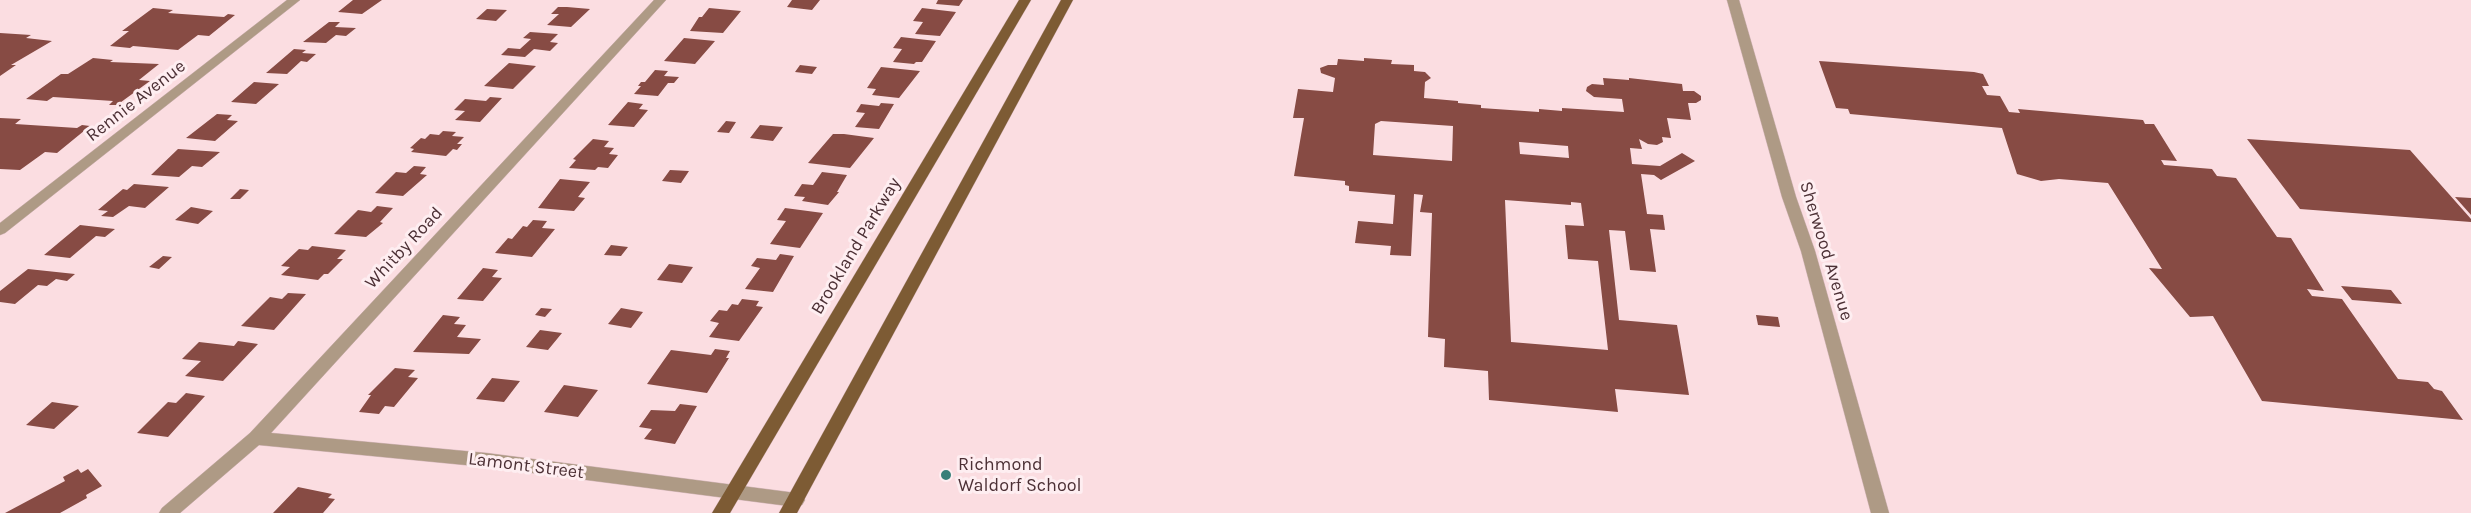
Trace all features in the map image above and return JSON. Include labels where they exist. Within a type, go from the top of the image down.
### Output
[{"type":"main road","name":"Brookland Parkway","points":[[721,513],[1025,0]]},
{"type":"main road","points":[[792,506],[1067,0]]},
{"type":"street","name":"Rennie Avenue","points":[[0,230],[294,0]]},
{"type":"street","name":"Whitby Road","points":[[168,513],[255,438],[660,0]]},
{"type":"street","name":"Sherwood Avenue","points":[[1733,0],[1789,197],[1808,251],[1880,513]]},
{"type":"street","name":"Lamont Street","points":[[255,438],[486,460],[734,493],[792,506]]},
{"type":"building","points":[[353,0],[382,0],[362,14],[338,12]]},
{"type":"building","points":[[792,0],[820,0],[812,10],[787,7]]},
{"type":"building","points":[[938,0],[963,0],[959,6],[936,4]]},
{"type":"building","points":[[558,7],[590,9],[571,27],[547,25],[559,14],[551,14]]},
{"type":"building","points":[[153,8],[173,10],[168,13],[224,17],[228,14],[235,15],[209,36],[198,35],[178,50],[110,46],[129,31],[122,31]]},
{"type":"building","points":[[709,8],[741,11],[723,33],[690,31],[699,17],[702,17]]},
{"type":"building","points":[[922,8],[956,12],[940,36],[915,34],[923,22],[913,21]]},
{"type":"building","points":[[487,9],[507,10],[496,21],[476,19]]},
{"type":"building","points":[[329,22],[340,22],[335,27],[356,28],[346,36],[336,35],[326,43],[303,42]]},
{"type":"building","points":[[530,32],[558,34],[550,42],[558,43],[550,51],[534,49],[525,57],[501,55],[508,48],[520,49],[531,39],[523,38]]},
{"type":"building","points":[[0,33],[31,35],[26,38],[52,41],[11,65],[16,65],[0,76]]},
{"type":"building","points":[[901,37],[936,41],[922,62],[914,64],[893,62],[902,49],[893,48]]},
{"type":"building","points":[[684,38],[715,41],[695,64],[664,61]]},
{"type":"building","points":[[294,49],[306,50],[302,53],[316,54],[307,62],[301,61],[287,74],[266,73]]},
{"type":"building","points":[[93,58],[113,60],[110,62],[159,64],[139,80],[150,81],[117,105],[109,105],[113,101],[53,97],[47,101],[26,99],[61,74],[68,74]]},
{"type":"building","points":[[1364,58],[1392,60],[1391,64],[1414,65],[1414,71],[1425,72],[1431,78],[1425,82],[1424,98],[1481,105],[1481,108],[1539,112],[1539,109],[1562,111],[1562,108],[1624,112],[1622,99],[1594,97],[1586,91],[1587,87],[1592,84],[1604,85],[1603,78],[1629,80],[1629,78],[1682,84],[1683,91],[1694,91],[1701,96],[1701,100],[1696,103],[1688,103],[1691,120],[1667,118],[1671,138],[1662,137],[1663,142],[1657,145],[1648,144],[1639,139],[1642,149],[1630,148],[1632,164],[1660,166],[1682,153],[1695,161],[1661,180],[1654,175],[1641,174],[1647,214],[1663,215],[1665,230],[1650,229],[1656,272],[1630,270],[1625,231],[1609,230],[1619,320],[1677,325],[1689,395],[1615,389],[1618,412],[1489,400],[1488,371],[1444,367],[1445,339],[1428,337],[1432,213],[1420,212],[1423,195],[1414,194],[1411,256],[1390,255],[1391,246],[1355,243],[1358,221],[1393,224],[1395,195],[1349,191],[1349,186],[1345,185],[1345,181],[1294,176],[1304,118],[1293,118],[1298,89],[1333,92],[1335,78],[1321,73],[1320,68],[1337,65],[1338,59],[1364,61]],"holes":[[[1381,121],[1453,126],[1452,161],[1373,155],[1375,124]],[[1519,142],[1568,146],[1569,158],[1520,154]],[[1505,200],[1571,205],[1571,202],[1581,203],[1584,226],[1565,225],[1568,259],[1598,261],[1608,350],[1511,342]]]},
{"type":"building","points":[[1819,61],[1974,72],[1983,74],[1989,86],[1982,86],[1987,95],[2000,96],[2009,112],[2020,113],[2018,109],[2143,120],[2145,124],[2154,124],[2177,161],[2161,160],[2164,165],[2212,169],[2217,176],[2236,178],[2277,237],[2291,238],[2324,291],[2307,289],[2312,296],[2342,299],[2398,379],[2428,382],[2434,389],[2442,391],[2463,420],[2262,401],[2213,316],[2190,317],[2149,268],[2162,269],[2108,183],[2059,179],[2041,181],[2017,174],[2002,128],[1850,114],[1848,109],[1836,108]]},
{"type":"building","points":[[509,63],[536,66],[513,89],[484,86]]},
{"type":"building","points":[[800,65],[817,67],[812,74],[795,72]]},
{"type":"building","points":[[881,67],[920,71],[899,98],[872,95],[876,89],[867,88]]},
{"type":"building","points":[[655,70],[668,71],[664,76],[679,77],[674,83],[668,83],[658,96],[634,94],[641,86],[638,86],[641,82],[645,82]]},
{"type":"building","points":[[254,82],[279,84],[256,104],[231,102]]},
{"type":"building","points":[[490,97],[502,98],[480,122],[455,120],[465,111],[454,110],[465,99],[486,101]]},
{"type":"building","points":[[628,102],[643,104],[639,109],[648,110],[634,127],[608,125]]},
{"type":"building","points":[[881,103],[894,104],[879,129],[855,127],[865,113],[856,112],[861,104],[879,106]]},
{"type":"building","points":[[217,114],[232,115],[227,120],[238,121],[215,141],[186,138]]},
{"type":"building","points":[[0,118],[21,119],[15,124],[77,128],[82,125],[90,126],[57,153],[45,152],[20,170],[0,169]]},
{"type":"building","points":[[726,121],[736,122],[729,133],[717,132]]},
{"type":"building","points":[[760,125],[783,127],[773,141],[750,138]]},
{"type":"building","points":[[443,131],[456,132],[452,136],[464,137],[457,144],[462,144],[457,150],[453,149],[446,156],[411,152],[414,149],[410,148],[421,138],[425,139],[430,134],[439,135]]},
{"type":"building","points":[[833,134],[874,138],[850,168],[808,163]]},
{"type":"building","points":[[593,139],[609,141],[604,147],[614,148],[609,154],[618,155],[608,168],[598,167],[595,170],[569,168],[576,160],[573,159]]},
{"type":"building","points":[[2247,139],[2410,150],[2471,219],[2471,222],[2300,209]]},
{"type":"building","points":[[178,149],[220,152],[202,167],[192,166],[179,177],[151,175]]},
{"type":"building","points":[[414,166],[426,167],[420,174],[427,175],[403,196],[375,193],[396,172],[406,173]]},
{"type":"building","points":[[670,170],[689,171],[681,183],[662,181]]},
{"type":"building","points":[[822,172],[847,175],[837,192],[839,192],[828,205],[802,201],[805,197],[794,196],[802,184],[813,185]]},
{"type":"building","points":[[560,179],[590,182],[578,197],[585,198],[574,211],[538,208]]},
{"type":"building","points":[[134,184],[169,187],[145,208],[129,206],[113,217],[101,216],[108,211],[98,210],[123,189],[127,190]]},
{"type":"building","points":[[240,189],[249,190],[240,199],[230,199]]},
{"type":"building","points":[[2455,197],[2471,198],[2471,215]]},
{"type":"building","points":[[377,206],[393,208],[380,222],[383,223],[366,237],[334,234],[358,210],[371,212]]},
{"type":"building","points":[[191,207],[213,211],[198,224],[175,220]]},
{"type":"building","points":[[785,208],[823,213],[800,248],[770,244],[786,221],[777,220]]},
{"type":"building","points":[[533,220],[547,221],[542,228],[555,229],[532,257],[495,253],[508,238],[512,239],[523,226],[527,227]]},
{"type":"building","points":[[80,225],[115,229],[105,237],[96,236],[70,258],[44,255]]},
{"type":"building","points":[[611,245],[628,247],[621,256],[604,255]]},
{"type":"building","points":[[312,246],[346,250],[337,259],[343,259],[328,274],[324,274],[318,280],[281,275],[290,267],[281,266],[299,249],[308,250]]},
{"type":"building","points":[[780,254],[794,256],[773,292],[745,289],[760,268],[751,266],[757,258],[776,260]]},
{"type":"building","points":[[163,256],[172,257],[159,269],[149,267]]},
{"type":"building","points":[[669,264],[693,267],[682,283],[657,280]]},
{"type":"building","points":[[483,268],[498,270],[492,277],[502,278],[483,301],[457,299]]},
{"type":"building","points":[[28,269],[75,274],[67,281],[56,279],[47,286],[38,285],[15,304],[0,302],[0,291]]},
{"type":"building","points":[[2341,286],[2391,290],[2402,304],[2352,300]]},
{"type":"building","points":[[288,293],[306,294],[274,330],[241,326],[270,297],[282,299]]},
{"type":"building","points":[[742,299],[759,301],[756,306],[763,307],[739,341],[709,337],[719,323],[710,321],[719,310],[727,311],[732,304],[738,305]]},
{"type":"building","points":[[541,308],[552,309],[545,317],[535,315]]},
{"type":"building","points":[[621,308],[643,312],[631,328],[608,324]]},
{"type":"building","points":[[443,315],[460,317],[454,324],[466,325],[457,337],[481,339],[469,354],[413,352]]},
{"type":"building","points":[[1756,315],[1778,317],[1780,327],[1758,325]]},
{"type":"building","points":[[540,330],[562,333],[548,350],[526,347]]},
{"type":"building","points":[[238,341],[258,344],[223,381],[185,376],[201,361],[182,359],[199,342],[234,346]]},
{"type":"building","points":[[715,349],[730,351],[726,358],[729,358],[707,393],[647,384],[671,350],[711,355]]},
{"type":"building","points":[[395,368],[415,370],[408,377],[418,378],[394,407],[385,406],[379,414],[359,412],[371,395],[368,395]]},
{"type":"building","points":[[492,378],[520,381],[504,402],[476,399]]},
{"type":"building","points":[[564,385],[598,390],[578,417],[544,412]]},
{"type":"building","points":[[186,393],[205,396],[168,437],[137,433],[168,402],[176,403]]},
{"type":"building","points":[[52,402],[79,406],[54,429],[26,425]]},
{"type":"building","points":[[680,404],[697,406],[675,444],[644,439],[652,429],[639,427],[651,410],[675,411]]},
{"type":"building","points":[[78,469],[81,473],[88,469],[102,486],[86,495],[87,498],[60,513],[5,513],[65,481],[63,477]]},
{"type":"building","points":[[298,487],[332,494],[328,498],[335,499],[323,513],[273,513]]},
{"type":"place","name":"Richmond Waldorf School","points":[[946,475]]}]
